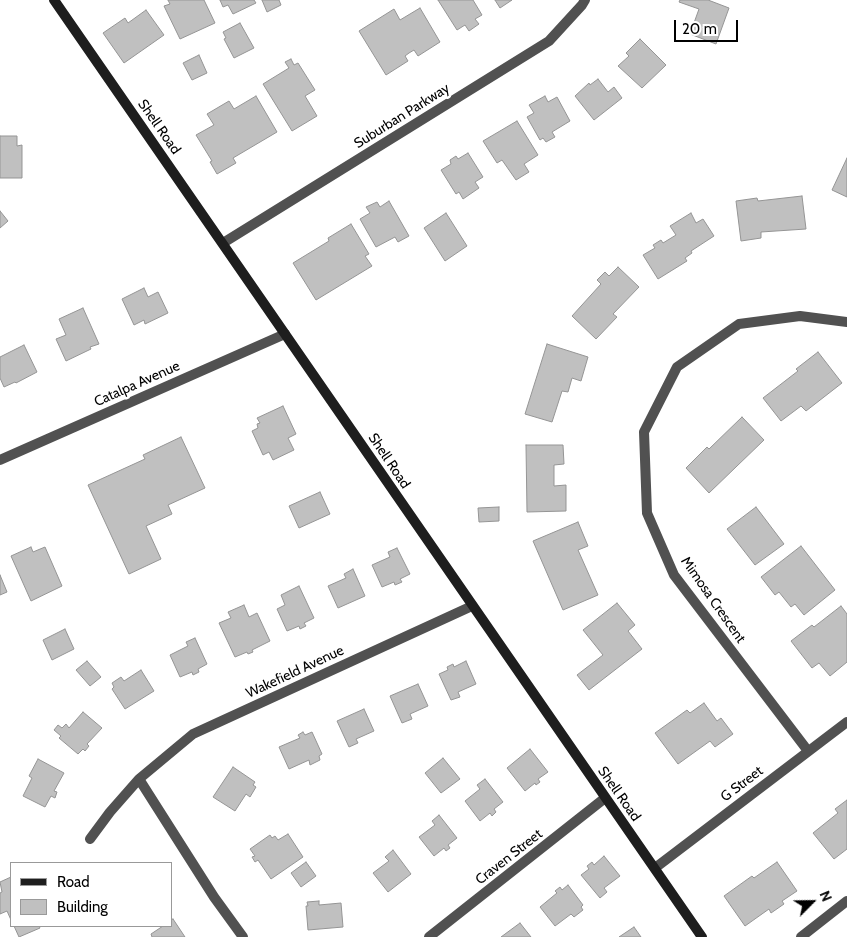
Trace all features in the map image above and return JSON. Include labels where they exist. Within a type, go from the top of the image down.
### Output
[{"type":"street","name":"Shell Road","points":[[54,0],[702,937]]},
{"type":"street","name":"Suburban Parkway","points":[[223,243],[548,41],[585,0]]},
{"type":"street","name":"Mimosa Crescent","points":[[808,752],[674,575],[647,512],[644,432],[677,368],[740,324],[800,316],[847,322]]},
{"type":"street","name":"Catalpa Avenue","points":[[0,460],[285,334]]},
{"type":"street","name":"Wakefield Avenue","points":[[90,839],[110,812],[139,779],[193,734],[472,606]]},
{"type":"street","name":"G Street","points":[[655,868],[847,722]]},
{"type":"street","points":[[139,779],[214,896],[243,937]]},
{"type":"street","name":"Craven Street","points":[[429,937],[605,798]]},
{"type":"street","points":[[801,937],[847,901]]},
{"type":"building","points":[[168,0],[204,0],[215,23],[180,39],[164,6],[170,4]]},
{"type":"building","points":[[220,0],[254,0],[256,3],[233,14],[228,5],[223,7]]},
{"type":"building","points":[[262,0],[279,0],[281,5],[267,12]]},
{"type":"building","points":[[438,0],[473,0],[482,15],[475,19],[479,24],[469,31],[465,25],[457,30]]},
{"type":"building","points":[[495,0],[512,0],[500,8]]},
{"type":"building","points":[[680,0],[708,0],[729,8],[716,44],[690,34],[699,9],[679,2]]},
{"type":"building","points":[[420,8],[440,42],[418,56],[414,50],[409,53],[405,56],[408,61],[386,75],[359,31],[394,9],[400,20]]},
{"type":"building","points":[[146,10],[164,35],[124,63],[103,33],[125,18],[128,23]]},
{"type":"building","points":[[240,23],[254,48],[234,58],[224,39],[226,38],[223,32]]},
{"type":"building","points":[[640,39],[666,65],[642,88],[618,66],[629,56],[626,53]]},
{"type":"building","points":[[199,55],[207,73],[192,80],[183,63]]},
{"type":"building","points":[[291,59],[294,65],[298,63],[315,90],[305,96],[317,116],[292,131],[263,84],[289,68],[285,62]]},
{"type":"building","points":[[598,79],[608,92],[614,87],[622,98],[594,120],[575,96],[589,83],[590,85]]},
{"type":"building","points":[[256,96],[277,132],[233,158],[236,163],[217,174],[210,162],[212,161],[196,135],[214,125],[207,114],[229,101],[234,109]]},
{"type":"building","points":[[545,96],[548,102],[557,97],[570,121],[552,132],[555,137],[546,142],[543,138],[540,140],[527,117],[534,113],[529,105]]},
{"type":"building","points":[[517,121],[538,155],[524,164],[529,172],[516,180],[502,160],[497,163],[483,141]]},
{"type":"building","points":[[0,136],[17,136],[17,146],[22,145],[22,178],[0,178]]},
{"type":"building","points":[[468,153],[483,177],[475,182],[479,188],[463,199],[459,192],[456,194],[441,170],[451,164],[450,160],[456,156],[458,159]]},
{"type":"building","points":[[847,158],[847,197],[832,190]]},
{"type":"building","points":[[802,196],[806,229],[761,232],[761,238],[741,241],[736,201],[757,198],[758,201]]},
{"type":"building","points":[[389,201],[409,236],[398,242],[395,237],[376,247],[360,219],[370,213],[366,207],[377,202],[380,207]]},
{"type":"building","points":[[0,211],[8,221],[0,228]]},
{"type":"building","points":[[446,213],[467,246],[445,261],[424,228]]},
{"type":"building","points":[[691,213],[696,223],[703,219],[714,236],[691,251],[692,253],[685,258],[687,261],[658,279],[643,255],[655,248],[653,245],[661,240],[663,243],[676,235],[670,226]]},
{"type":"building","points":[[351,224],[369,254],[365,256],[372,266],[316,300],[293,263],[329,241],[328,238]]},
{"type":"building","points":[[618,267],[639,287],[613,314],[617,317],[596,339],[572,316],[601,284],[597,280],[605,272],[609,276]]},
{"type":"building","points":[[144,288],[148,297],[158,292],[168,313],[145,324],[144,320],[134,325],[122,299]]},
{"type":"building","points":[[83,308],[99,344],[66,361],[56,339],[66,335],[59,319]]},
{"type":"building","points":[[547,344],[588,357],[581,381],[572,378],[568,392],[562,391],[552,422],[525,414]]},
{"type":"building","points":[[24,345],[37,372],[4,387],[0,378],[0,357]]},
{"type":"building","points":[[818,352],[842,383],[806,411],[801,406],[781,421],[763,398],[798,371],[796,369]]},
{"type":"building","points":[[283,406],[296,434],[288,438],[294,450],[273,460],[269,452],[263,455],[252,431],[258,428],[257,424],[260,423],[257,418]]},
{"type":"building","points":[[742,417],[764,440],[709,493],[686,468]]},
{"type":"building","points":[[181,437],[205,488],[168,505],[172,514],[146,526],[161,559],[129,574],[88,485],[145,459],[143,455]]},
{"type":"building","points":[[526,445],[563,445],[564,464],[554,465],[554,486],[566,485],[566,511],[527,512]]},
{"type":"building","points":[[320,492],[330,514],[299,528],[289,506]]},
{"type":"building","points":[[499,507],[499,521],[479,522],[478,508]]},
{"type":"building","points":[[756,507],[784,544],[755,565],[727,529]]},
{"type":"building","points":[[578,522],[588,546],[578,550],[598,595],[563,610],[533,541]]},
{"type":"building","points":[[801,546],[835,590],[804,615],[795,604],[791,607],[779,592],[775,595],[761,577]]},
{"type":"building","points":[[31,547],[33,552],[45,547],[62,586],[31,601],[11,556]]},
{"type":"building","points":[[397,548],[410,574],[400,579],[402,582],[395,585],[394,582],[382,587],[372,565],[390,557],[388,552]]},
{"type":"building","points":[[353,569],[365,596],[338,608],[328,586],[346,578],[344,574]]},
{"type":"building","points":[[0,575],[7,592],[0,595]]},
{"type":"building","points":[[299,586],[314,618],[304,623],[306,626],[300,629],[299,626],[287,631],[277,609],[285,605],[281,595]]},
{"type":"building","points":[[617,603],[635,625],[628,631],[642,649],[589,690],[577,675],[603,655],[583,630]]},
{"type":"building","points":[[244,605],[249,617],[257,613],[270,641],[252,650],[253,652],[248,654],[247,652],[235,657],[219,623],[231,618],[228,612]]},
{"type":"building","points":[[841,606],[847,614],[847,662],[830,676],[819,663],[812,668],[791,641],[812,625],[814,627]]},
{"type":"building","points":[[65,629],[74,649],[52,660],[43,640]]},
{"type":"building","points":[[195,638],[207,664],[198,669],[199,672],[193,675],[192,672],[180,677],[170,655],[188,646],[186,642]]},
{"type":"building","points":[[87,661],[101,677],[90,686],[76,670]]},
{"type":"building","points":[[466,661],[476,684],[458,692],[460,697],[451,700],[439,674],[448,670],[447,667],[453,664],[454,667]]},
{"type":"building","points":[[141,670],[154,691],[125,709],[112,689],[114,687],[112,683],[121,677],[124,681]]},
{"type":"building","points":[[418,684],[428,706],[410,714],[412,719],[402,723],[390,696]]},
{"type":"building","points":[[704,703],[717,721],[721,718],[733,734],[715,747],[710,741],[678,764],[655,733],[687,710],[690,713]]},
{"type":"building","points":[[364,709],[374,731],[356,739],[358,743],[349,747],[337,721]]},
{"type":"building","points":[[83,712],[102,728],[87,744],[89,746],[85,751],[83,749],[78,754],[59,738],[61,736],[54,730],[58,725],[62,728],[66,724],[69,728]]},
{"type":"building","points":[[303,732],[305,735],[312,732],[322,754],[319,756],[320,760],[310,765],[309,760],[289,769],[279,747],[300,738],[298,735]]},
{"type":"building","points":[[530,749],[548,772],[538,779],[540,782],[536,785],[535,783],[525,791],[507,768]]},
{"type":"building","points":[[443,758],[460,779],[441,793],[425,773]]},
{"type":"building","points":[[38,759],[64,773],[54,791],[57,792],[55,798],[51,796],[45,807],[23,796],[32,778],[29,776]]},
{"type":"building","points":[[233,767],[255,782],[253,785],[256,787],[250,797],[246,794],[235,811],[213,797]]},
{"type":"building","points":[[485,779],[503,802],[494,809],[496,812],[492,816],[490,813],[480,821],[465,801],[480,789],[477,785]]},
{"type":"building","points":[[847,800],[847,849],[834,859],[813,833],[838,813],[835,809]]},
{"type":"building","points":[[439,815],[457,838],[448,845],[450,848],[446,851],[444,848],[434,856],[419,837],[435,825],[432,821]]},
{"type":"building","points":[[288,834],[303,857],[271,879],[258,860],[255,862],[252,857],[255,856],[250,849],[270,835],[272,838],[275,836],[278,840]]},
{"type":"building","points":[[393,850],[411,874],[388,892],[373,873],[389,861],[385,857]]},
{"type":"building","points":[[604,856],[620,876],[604,888],[607,892],[600,898],[581,875],[589,869],[587,866],[592,862],[594,865]]},
{"type":"building","points":[[306,862],[316,876],[301,887],[291,873]]},
{"type":"building","points":[[777,862],[797,891],[782,901],[784,904],[771,913],[769,909],[745,926],[724,896],[752,876],[754,878]]},
{"type":"building","points":[[10,877],[10,918],[7,911],[0,914],[0,893],[2,892],[0,882]]},
{"type":"building","points":[[568,885],[583,905],[581,907],[583,910],[574,917],[571,914],[555,926],[540,907],[557,893],[555,891],[560,887],[562,890]]},
{"type":"building","points":[[319,901],[319,905],[341,903],[343,927],[308,930],[307,902]]},
{"type":"building","points":[[172,920],[185,937],[152,937],[151,934],[162,927],[172,927]]},
{"type":"building","points":[[520,923],[531,937],[501,937]]},
{"type":"building","points":[[14,927],[40,928],[19,937]]},
{"type":"building","points":[[634,927],[641,937],[619,937]]}]
